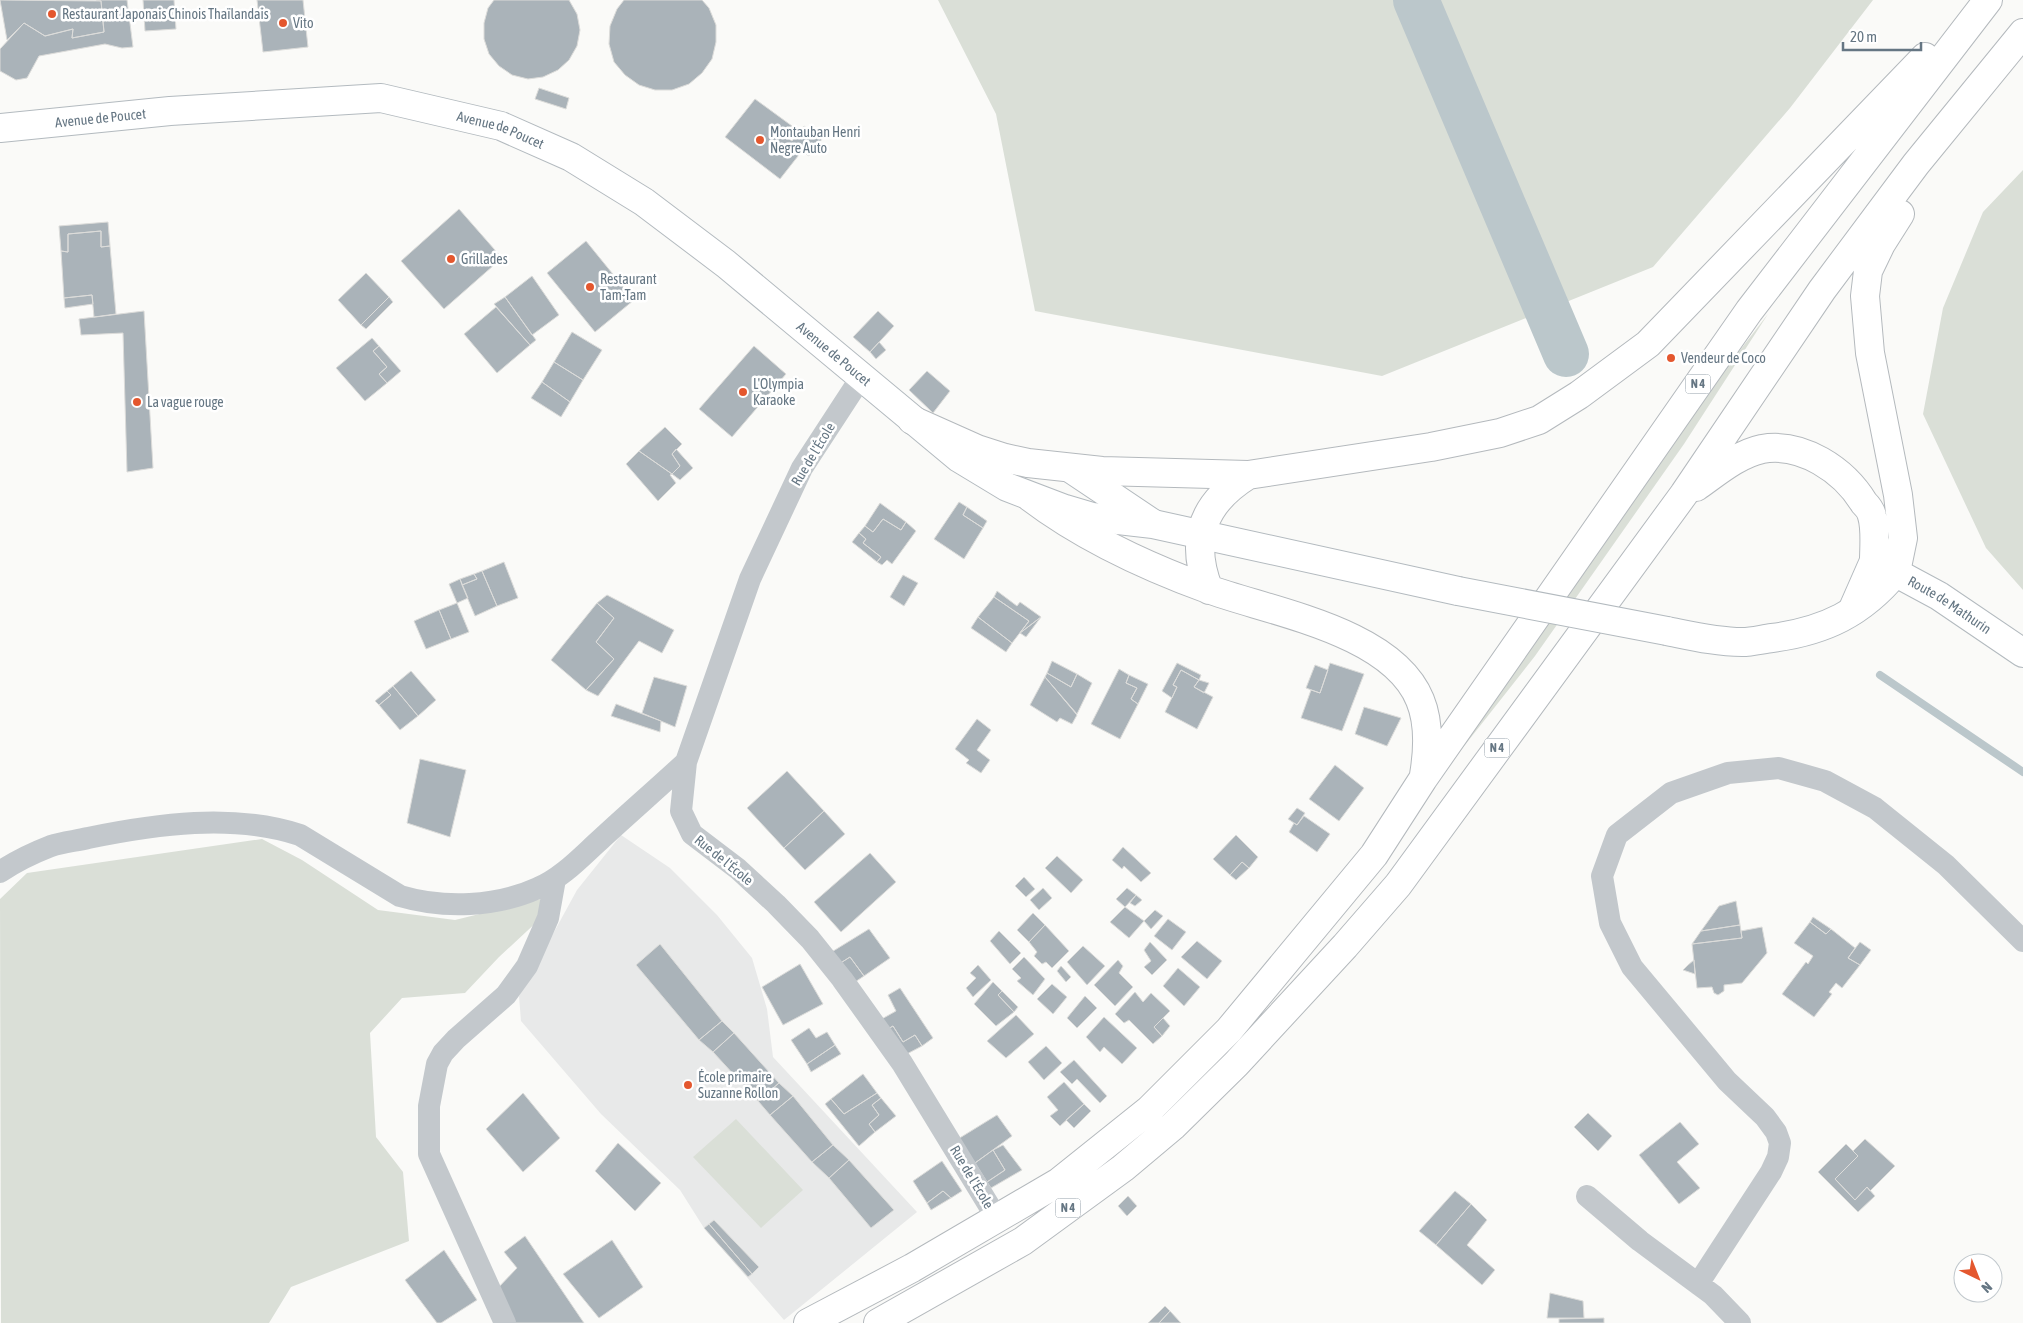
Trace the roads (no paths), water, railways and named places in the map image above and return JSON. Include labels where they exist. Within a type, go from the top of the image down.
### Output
[{"type":"main road","points":[[912,420],[977,449],[1005,458],[1070,468],[1248,476],[1431,447],[1500,433],[1539,420],[1580,395],[1648,344],[1980,0]]},
{"type":"main road","name":"N 4","points":[[808,1323],[912,1268],[996,1217],[1059,1182],[1149,1110],[1229,1030],[1374,855],[1423,779],[1750,311],[1988,0]]},
{"type":"main road","points":[[912,420],[959,458],[1007,487],[1030,497],[1092,517],[1153,524],[1458,591],[1715,640],[1743,642],[1784,637],[1817,629],[1850,615],[1885,567],[1903,538],[1898,495],[1870,353],[1866,296],[1868,271],[1881,244],[2019,38]]},
{"type":"main road","name":"N 4","points":[[878,1323],[1023,1241],[1122,1168],[1173,1126],[1236,1064],[1301,995],[1398,885],[1684,494],[1822,290],[1916,164],[2019,38]]},
{"type":"main road","name":"Avenue de Poucet","points":[[0,128],[179,111],[381,98],[500,126],[571,157],[644,202],[726,264],[862,376],[912,420]]},
{"type":"main road","points":[[1684,494],[1742,456],[1762,449],[1782,449],[1804,454],[1832,467],[1856,488],[1872,515],[1885,567]]},
{"type":"main road","points":[[1070,468],[1153,524]]},
{"type":"main road","points":[[1209,590],[1202,571],[1200,552],[1201,535],[1208,514],[1218,498],[1232,485],[1248,476]]},
{"type":"main road","points":[[1030,497],[1089,536],[1152,567],[1209,590],[1324,627],[1369,647],[1393,664],[1409,681],[1421,701],[1427,732],[1428,752],[1423,779]]},
{"type":"main road","name":"Route de Mathurin","points":[[1885,567],[1939,596],[2023,653]]},
{"type":"street","name":"Rue de l'École","points":[[862,376],[802,468],[754,570],[686,762],[681,811],[692,834],[738,869],[776,904],[810,939],[842,979],[902,1063],[996,1217]]},
{"type":"street","points":[[0,872],[20,859],[52,846],[114,833],[211,822],[250,825],[284,830],[300,835],[400,896],[418,901],[473,904],[494,902],[540,888],[555,879],[686,762]]},
{"type":"street","points":[[1698,1284],[1771,1172],[1778,1157],[1780,1144],[1776,1132],[1765,1117],[1727,1081],[1632,967],[1610,924],[1602,876],[1617,835],[1671,793],[1728,772],[1779,768],[1825,781],[1875,808],[1946,865],[2023,941]]},
{"type":"street","points":[[505,1323],[429,1154],[429,1106],[437,1064],[443,1053],[506,995],[526,966],[548,918],[555,879]]},
{"type":"street","points":[[1587,1196],[1640,1241],[1713,1295],[1740,1323]]},
{"type":"waterway","points":[[1416,0],[1566,354]]},
{"type":"waterway","points":[[1880,675],[2023,772]]},
{"type":"place","name":"Restaurant Japonais Chinois Thaïlandais","points":[[52,14]]},
{"type":"place","name":"Vito","points":[[283,23]]},
{"type":"place","name":"Montauban Henri Negre Auto","points":[[760,140]]},
{"type":"place","name":"Grillades","points":[[451,259]]},
{"type":"place","name":"Restaurant Tam-Tam","points":[[590,287]]},
{"type":"place","name":"Vendeur de Coco","points":[[1671,358]]},
{"type":"place","name":"L'Olympia Karaoke","points":[[743,392]]},
{"type":"place","name":"La vague rouge","points":[[137,402]]},
{"type":"place","name":"École primaire Suzanne Rollon","points":[[688,1085]]}]
